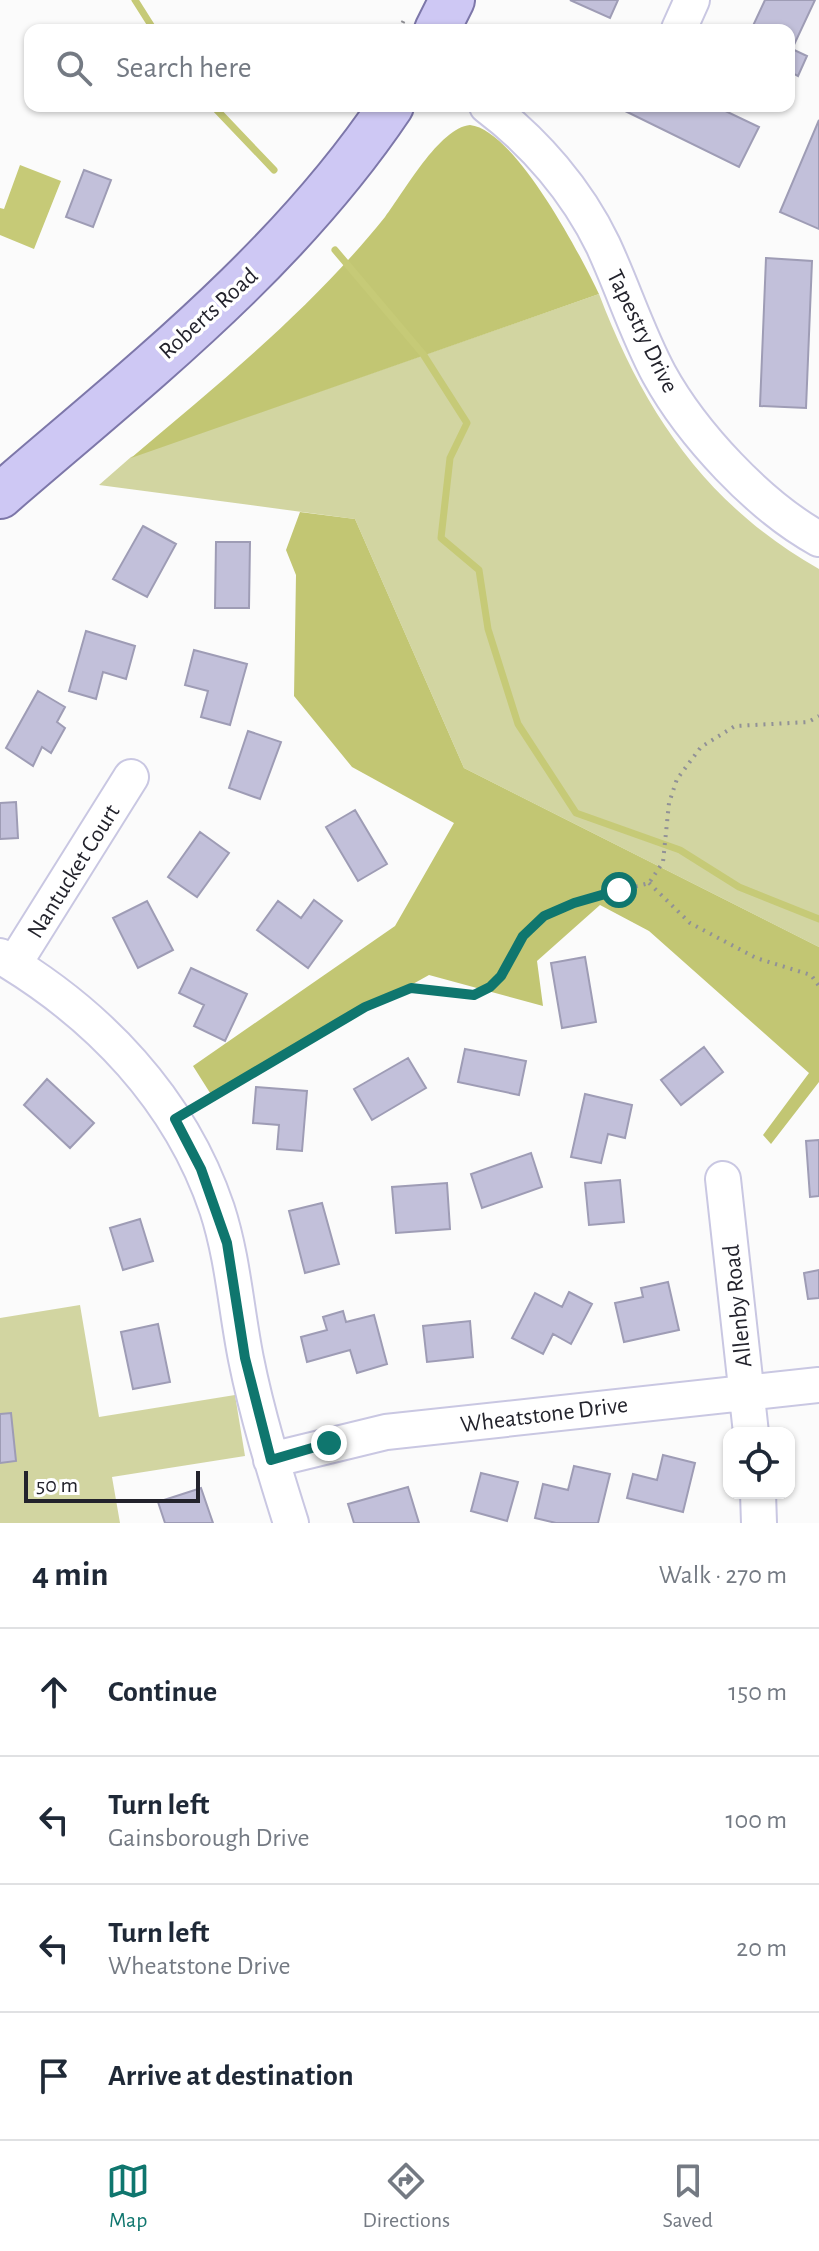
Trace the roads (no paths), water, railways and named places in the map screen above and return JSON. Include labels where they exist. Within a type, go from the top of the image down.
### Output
[{"type":"main road","points":[[440,24],[452,0]]},
{"type":"main road","name":"Roberts Road","points":[[0,496],[260,266],[334,183],[387,112]]},
{"type":"street","points":[[681,24],[692,0]]},
{"type":"street","name":"Tapestry Drive","points":[[494,112],[537,150],[585,214],[603,245],[660,377],[689,419],[724,460],[814,525]]},
{"type":"street","name":"Nantucket Court","points":[[7,960],[131,777]]},
{"type":"street","points":[[7,960],[104,1032],[175,1119],[201,1169],[227,1243],[245,1358],[291,1523]]},
{"type":"street","name":"Allenby Road","points":[[723,1179],[750,1427]]},
{"type":"street","name":"Wheatstone Drive","points":[[271,1460],[386,1432],[819,1385]]},
{"type":"street","points":[[758,1499],[759,1523]]},
{"type":"waterway","points":[[135,0],[150,24]]},
{"type":"waterway","points":[[219,112],[274,170]]},
{"type":"waterway","points":[[335,250],[423,354],[467,423],[450,458],[441,538],[479,570],[488,629],[518,724],[576,813],[680,850],[739,887],[819,919]]}]
